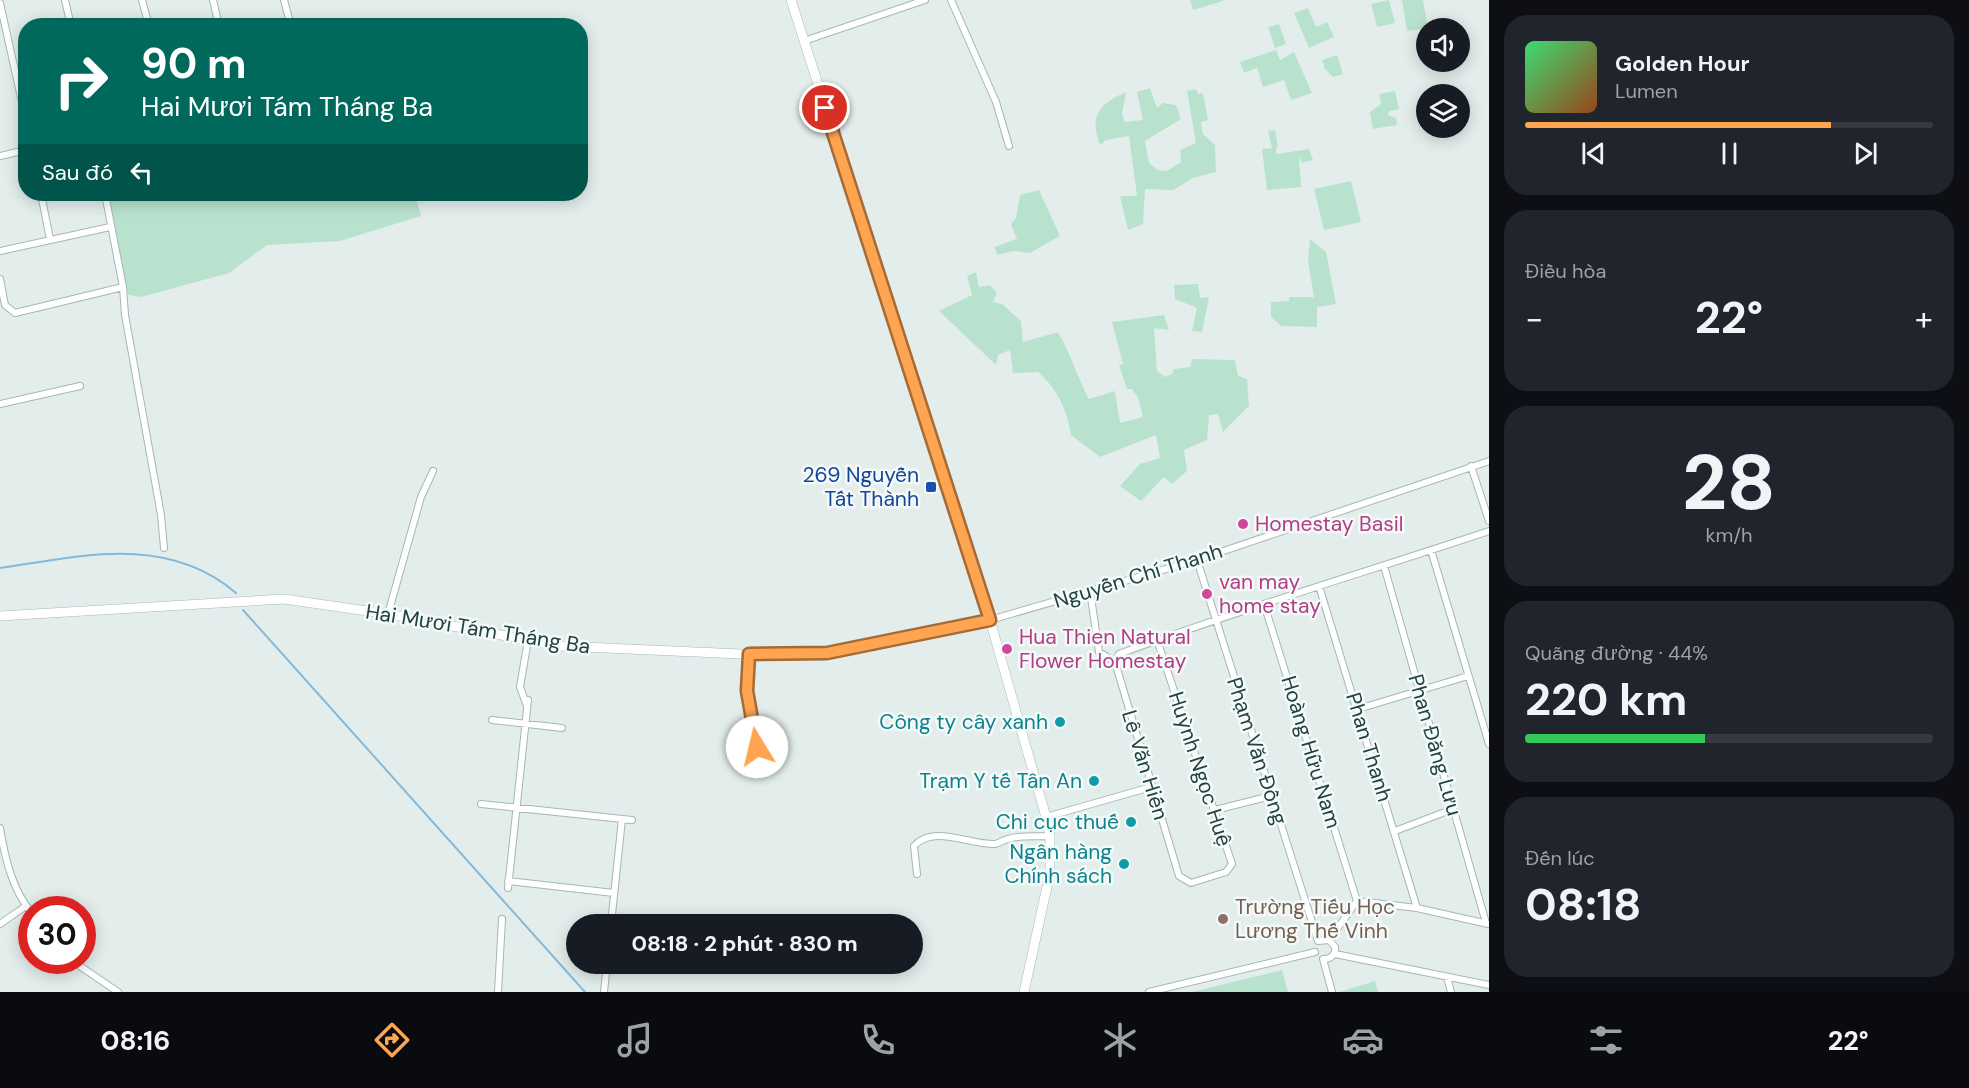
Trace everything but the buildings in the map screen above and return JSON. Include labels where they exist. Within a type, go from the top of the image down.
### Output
[{"type":"main road","points":[[791,0],[990,620],[1046,817],[1050,836],[1048,889],[1034,938],[1024,992]]},
{"type":"main road","name":"Hai Mươi Tám Tháng Ba","points":[[0,616],[284,599],[388,614],[560,646],[749,654],[827,653],[990,620]]},
{"type":"street","points":[[65,0],[69,18]]},
{"type":"street","points":[[142,0],[147,18]]},
{"type":"street","points":[[213,0],[217,18]]},
{"type":"street","points":[[284,0],[289,18]]},
{"type":"street","points":[[804,41],[925,0]]},
{"type":"street","points":[[951,0],[996,102],[1009,146]]},
{"type":"street","points":[[0,3],[18,84]]},
{"type":"street","points":[[0,156],[18,152]]},
{"type":"street","points":[[42,201],[50,239]]},
{"type":"street","points":[[106,201],[123,287],[125,315],[161,515],[164,548]]},
{"type":"street","points":[[0,251],[110,227]]},
{"type":"street","points":[[0,279],[5,304],[15,313],[123,287]]},
{"type":"street","points":[[0,404],[80,386]]},
{"type":"street","name":"Nguyễn Chí Thanh","points":[[990,620],[1197,560],[1489,461]]},
{"type":"street","points":[[1471,466],[1489,521]]},
{"type":"street","points":[[388,614],[421,498],[433,471]]},
{"type":"street","points":[[1090,591],[1099,652],[1115,662],[1119,654],[1215,619],[1489,531]]},
{"type":"street","points":[[1431,550],[1489,744]]},
{"type":"street","name":"Phạm Văn Đồng","points":[[1197,560],[1270,796],[1318,941]]},
{"type":"street","name":"Phan Đăng Lưu","points":[[1384,566],[1488,924]]},
{"type":"street","name":"Phan Thanh","points":[[1319,586],[1417,908]]},
{"type":"street","name":"Hoàng Hữu Nam","points":[[1264,604],[1357,900]]},
{"type":"street","points":[[508,888],[528,703],[520,687],[528,640]]},
{"type":"street","name":"Huỳnh Ngọc Huệ","points":[[1157,640],[1232,864]]},
{"type":"street","points":[[743,756],[752,752],[757,744],[747,691],[749,654]]},
{"type":"street","name":"Lê Văn Hiến","points":[[1115,662],[1179,876],[1191,883],[1226,872],[1232,864]]},
{"type":"street","points":[[1358,709],[1468,676]]},
{"type":"street","points":[[492,720],[562,728]]},
{"type":"street","points":[[1046,817],[1151,787]]},
{"type":"street","points":[[1215,810],[1270,796]]},
{"type":"street","points":[[481,804],[632,820]]},
{"type":"street","points":[[1395,831],[1454,809]]},
{"type":"street","points":[[612,914],[622,819]]},
{"type":"street","points":[[0,828],[20,896]]},
{"type":"street","points":[[917,874],[914,846],[931,837],[952,836],[970,843],[998,844],[1009,838],[1050,836]]},
{"type":"street","points":[[508,881],[614,893]]},
{"type":"street","points":[[1315,952],[1318,941],[1329,940],[1357,900],[1417,908],[1488,924]]},
{"type":"street","points":[[0,924],[18,912]]},
{"type":"street","points":[[498,992],[502,919]]},
{"type":"street","points":[[1329,940],[1335,947],[1335,954]]},
{"type":"street","points":[[1315,952],[1323,959],[1332,992]]},
{"type":"street","points":[[1149,992],[1315,952]]},
{"type":"street","points":[[1323,959],[1328,959],[1335,954],[1489,985]]},
{"type":"street","points":[[92,974],[118,992]]},
{"type":"street","points":[[604,992],[606,974]]},
{"type":"street","points":[[1447,977],[1451,992]]},
{"type":"green space","points":[[1190,0],[1223,0],[1223,1],[1193,10]]},
{"type":"green space","points":[[1389,0],[1395,23],[1377,27],[1371,4]]},
{"type":"green space","points":[[1402,0],[1423,0],[1426,18],[1416,18],[1416,30],[1407,31]]},
{"type":"green space","points":[[1308,8],[1316,27],[1327,22],[1334,37],[1309,48],[1294,13]]},
{"type":"green space","points":[[1279,24],[1286,44],[1275,48],[1268,27]]},
{"type":"green space","points":[[1276,50],[1280,60],[1294,52],[1312,93],[1291,100],[1284,80],[1263,87],[1257,68],[1244,73],[1240,62]]},
{"type":"green space","points":[[1337,55],[1343,74],[1333,77],[1325,69],[1322,60]]},
{"type":"green space","points":[[1150,88],[1157,108],[1163,103],[1176,105],[1181,119],[1145,141],[1149,163],[1158,170],[1167,171],[1181,162],[1180,150],[1196,143],[1187,91],[1196,89],[1198,94],[1203,93],[1208,120],[1201,122],[1203,134],[1215,145],[1216,172],[1193,178],[1173,190],[1145,189],[1143,224],[1128,230],[1120,196],[1137,196],[1129,136],[1106,140],[1100,145],[1096,119],[1103,106],[1126,92],[1122,114],[1125,122],[1143,120],[1137,92]]},
{"type":"green space","points":[[1395,91],[1399,109],[1389,111],[1388,115],[1396,118],[1397,125],[1373,129],[1370,112],[1381,104],[1379,94]]},
{"type":"green space","points":[[1275,130],[1277,154],[1309,149],[1313,160],[1302,163],[1299,156],[1301,187],[1267,190],[1262,149],[1272,148],[1268,131]]},
{"type":"green space","points":[[1351,181],[1361,222],[1324,230],[1314,189]]},
{"type":"green space","points":[[1039,190],[1060,236],[1030,253],[1013,251],[998,255],[994,247],[1017,239],[1011,224],[1016,218],[1020,195]]},
{"type":"green space","points":[[106,201],[417,201],[421,216],[340,241],[267,245],[229,273],[141,297],[129,295],[123,287]]},
{"type":"green space","points":[[1310,239],[1326,252],[1336,304],[1317,307],[1317,327],[1281,326],[1271,317],[1271,302],[1289,301],[1289,297],[1314,297],[1308,261]]},
{"type":"green space","points":[[976,272],[979,287],[990,285],[997,293],[993,302],[1002,304],[1021,321],[1023,342],[1058,332],[1089,399],[1115,391],[1120,423],[1143,417],[1138,398],[1132,389],[1127,389],[1119,365],[1123,364],[1112,322],[1164,315],[1169,330],[1154,328],[1157,371],[1165,377],[1172,374],[1174,369],[1190,367],[1192,359],[1235,360],[1238,376],[1247,379],[1249,406],[1223,432],[1218,414],[1209,415],[1207,440],[1184,450],[1187,471],[1172,484],[1164,477],[1141,501],[1120,486],[1140,464],[1160,458],[1156,435],[1100,457],[1071,435],[1060,400],[1038,372],[1013,373],[1010,350],[998,355],[996,365],[939,311],[972,295],[967,276]]},
{"type":"green space","points":[[1198,284],[1200,298],[1209,297],[1202,332],[1192,331],[1197,308],[1175,299],[1174,285]]},
{"type":"green space","points":[[1282,970],[1288,992],[1192,992]]},
{"type":"green space","points":[[1375,981],[1378,992],[1340,992]]},
{"type":"waterway","points":[[0,568],[92,555],[152,556],[181,563],[209,574],[236,593]]},
{"type":"waterway","points":[[243,610],[585,992]]},
{"type":"place","name":"269 Nguyễn Tất Thành","points":[[931,487]]},
{"type":"place","name":"Homestay Basil","points":[[1243,524]]},
{"type":"place","name":"van may home stay","points":[[1207,594]]},
{"type":"place","name":"Hua Thien Natural Flower Homestay","points":[[1007,649]]},
{"type":"place","name":"Công ty cây xanh","points":[[1060,722]]},
{"type":"place","name":"Trạm Y tế Tân An","points":[[1094,781]]},
{"type":"place","name":"Chi cục thuế","points":[[1131,822]]},
{"type":"place","name":"Ngân hàng Chính sách","points":[[1124,864]]},
{"type":"place","name":"Trường Tiếu Học Lương Thế Vinh","points":[[1223,919]]},
{"type":"route","points":[[757,747],[747,691],[749,654],[786,656],[827,653],[873,646],[990,620],[825,108]]}]
